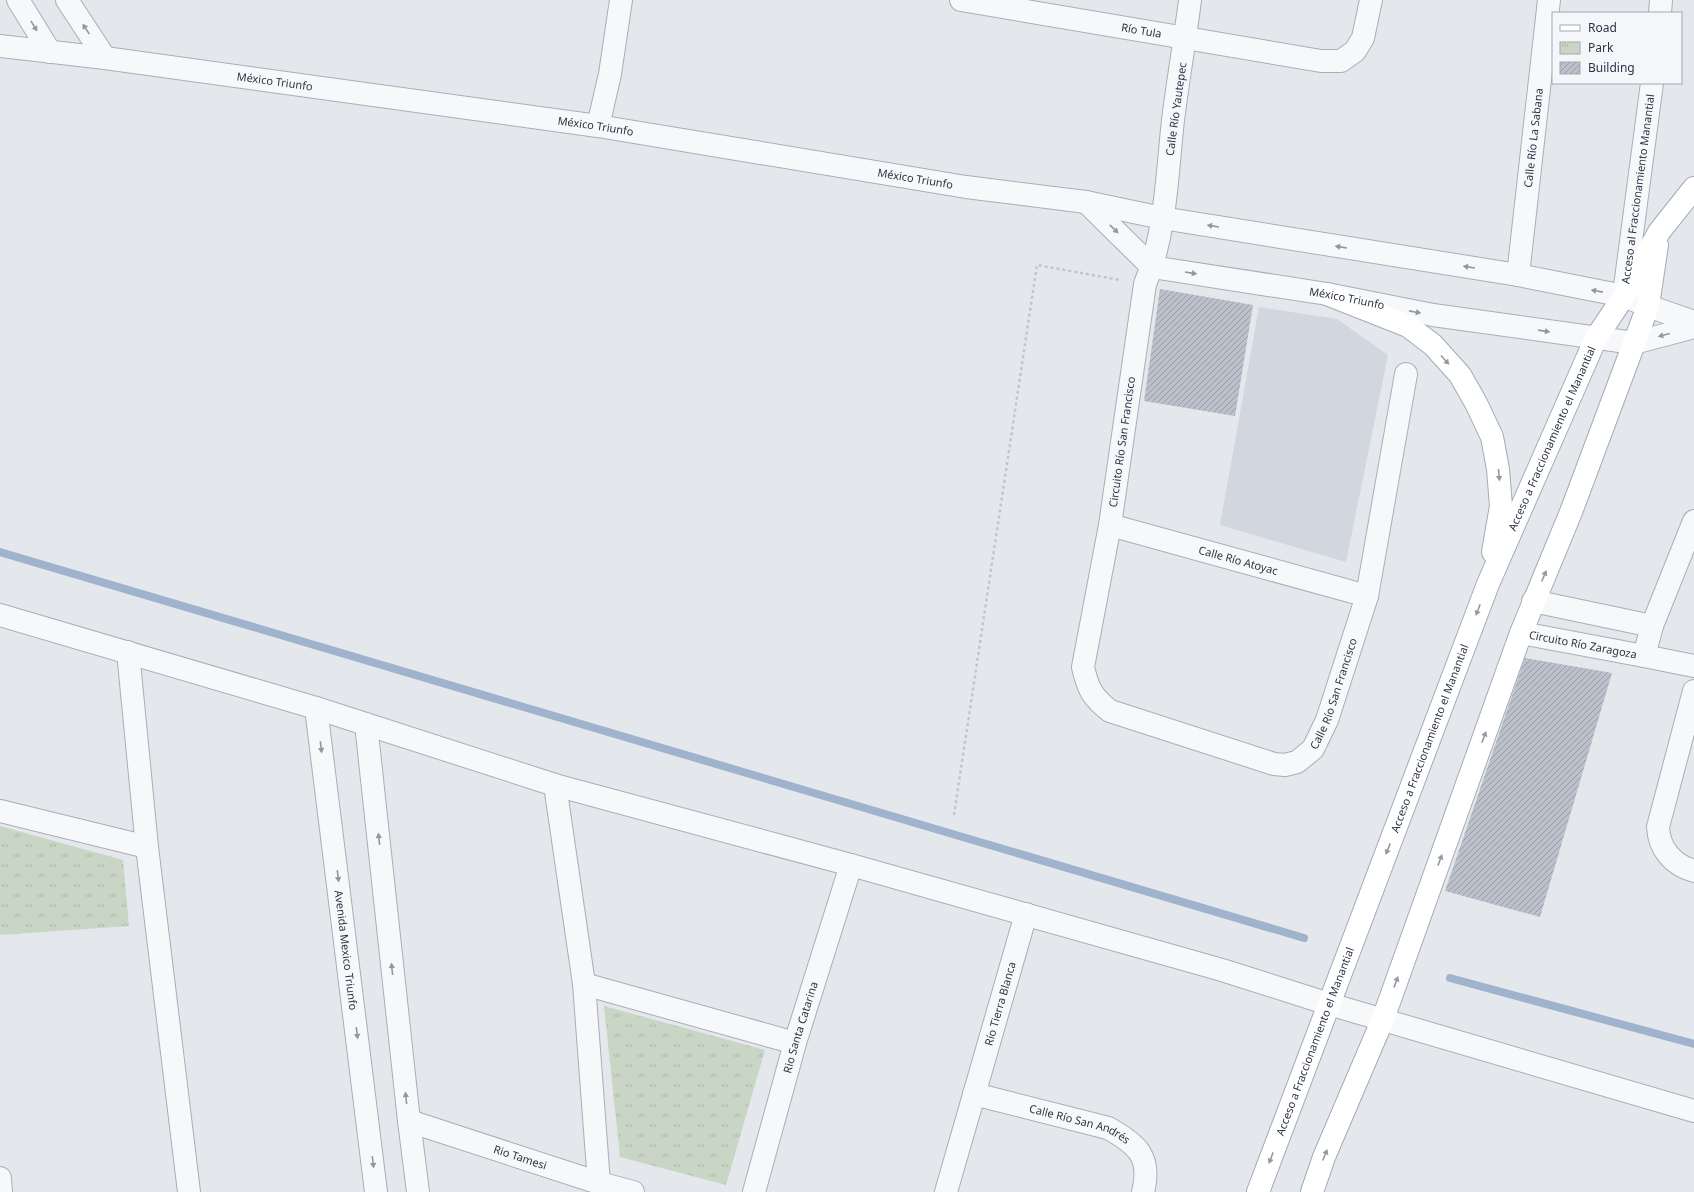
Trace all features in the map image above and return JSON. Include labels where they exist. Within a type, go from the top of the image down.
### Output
[{"type":"main road","name":"Acceso a Fraccionamiento el Manantial","points":[[1258,1192],[1488,584],[1596,338],[1624,296],[1659,232],[1694,188]]},
{"type":"main road","points":[[1312,1192],[1324,1157],[1383,1019],[1521,633],[1571,512],[1648,306],[1659,232]]},
{"type":"main road","points":[[1327,294],[1408,326],[1433,345],[1460,375],[1476,402],[1492,437],[1498,470],[1501,506],[1488,584]]},
{"type":"street","points":[[18,0],[50,52]]},
{"type":"street","points":[[68,0],[105,58]]},
{"type":"street","points":[[598,126],[610,74],[621,0]]},
{"type":"street","name":"Río Tula","points":[[961,0],[987,2],[1321,61],[1342,61],[1355,51],[1363,38],[1370,0]]},
{"type":"street","name":"Calle Río Yautepec","points":[[1162,218],[1175,104],[1186,37],[1190,0]]},
{"type":"street","name":"Calle Río La Sabana","points":[[1518,275],[1549,0]]},
{"type":"street","points":[[1660,12],[1661,0]]},
{"type":"street","name":"México Triunfo","points":[[0,46],[105,58],[598,126],[966,187],[1086,202],[1162,218],[1518,275],[1624,296],[1694,322]]},
{"type":"street","name":"Acceso al Fraccionamiento Manantial","points":[[1624,296],[1652,84]]},
{"type":"street","points":[[1086,202],[1149,275]]},
{"type":"street","name":"Circuito Río San Francisco","points":[[1083,667],[1110,525],[1149,275],[1162,218]]},
{"type":"street","name":"México Triunfo","points":[[1149,275],[1327,294],[1433,315],[1634,343]]},
{"type":"street","points":[[1634,343],[1694,328]]},
{"type":"street","name":"Calle Río San Francisco","points":[[1083,667],[1088,688],[1098,701],[1110,711],[1274,764],[1285,765],[1297,762],[1313,750],[1327,720],[1367,596],[1406,374]]},
{"type":"street","name":"Circuito Río Zaragoza","points":[[1644,656],[1652,626],[1694,521]]},
{"type":"street","name":"Calle Río Atoyac","points":[[1110,525],[1367,596]]},
{"type":"street","points":[[1533,601],[1652,626]]},
{"type":"street","points":[[0,615],[316,708],[555,785],[851,865],[1222,970],[1329,1004],[1694,1111]]},
{"type":"street","name":"Circuito Río Zaragoza","points":[[1521,633],[1694,666]]},
{"type":"street","points":[[128,652],[147,847],[189,1192]]},
{"type":"street","points":[[1694,691],[1658,827],[1658,838],[1667,853],[1684,868],[1694,871]]},
{"type":"street","name":"Avenida Mexico Triunfo","points":[[316,708],[376,1192]]},
{"type":"street","points":[[366,724],[408,1121],[418,1192]]},
{"type":"street","points":[[555,785],[584,984],[599,1183]]},
{"type":"street","points":[[0,811],[147,847]]},
{"type":"street","name":"Rio Santa Catarina","points":[[754,1192],[795,1043],[851,865]]},
{"type":"street","name":"Río Tierra Blanca","points":[[946,1192],[1026,914]]},
{"type":"street","points":[[584,984],[795,1043]]},
{"type":"street","name":"Calle Río San Andrés","points":[[974,1094],[1108,1128],[1126,1138],[1134,1144],[1145,1162],[1143,1192]]},
{"type":"street","name":"Rio Tamesi","points":[[408,1121],[599,1183],[632,1192]]},
{"type":"street","points":[[0,1178],[1,1192]]},
{"type":"path","points":[[954,815],[1037,265],[1149,275]]},
{"type":"shaded area","points":[[1259,307],[1337,319],[1388,355],[1346,562],[1220,525]]},
{"type":"green space","points":[[0,826],[123,860],[129,926],[0,935]]},
{"type":"green space","points":[[604,1006],[765,1050],[726,1185],[620,1157]]},
{"type":"building","points":[[1160,289],[1253,305],[1235,416],[1144,401]]},
{"type":"building","points":[[1525,658],[1612,673],[1540,917],[1445,891]]},
{"type":"waterway","points":[[0,552],[1304,938]]},
{"type":"waterway","points":[[1450,978],[1694,1044]]}]
